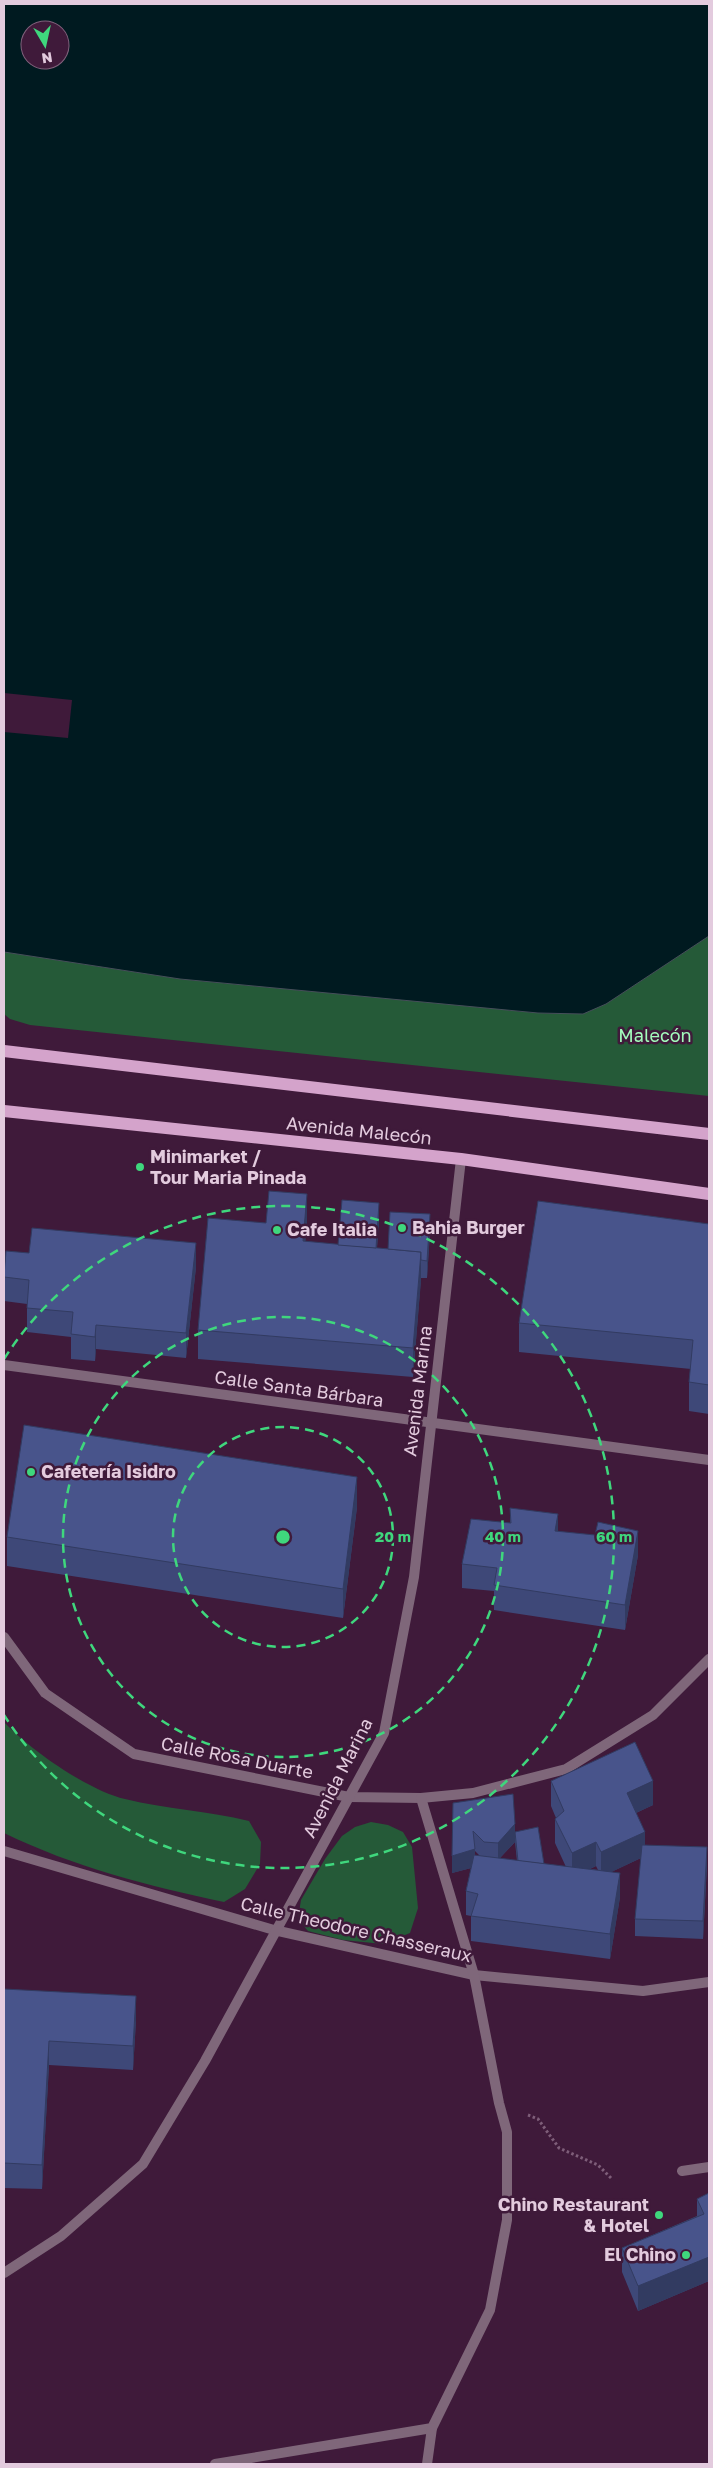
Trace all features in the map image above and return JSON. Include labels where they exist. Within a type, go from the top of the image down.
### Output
[{"type":"main road","name":"Avenida Malecón","points":[[4,1051],[709,1134]]},
{"type":"main road","name":"Avenida Malecón","points":[[4,1111],[461,1159],[709,1194]]},
{"type":"street","name":"Avenida Marina","points":[[4,2273],[62,2236],[143,2164],[204,2061],[274,1930],[384,1733],[414,1577],[461,1159]]},
{"type":"street","name":"Calle Santa Bárbara","points":[[4,1365],[709,1460]]},
{"type":"street","name":"Calle Rosa Duarte","points":[[4,1637],[45,1693],[134,1754],[349,1798],[421,1798],[473,1793],[566,1769],[653,1715],[709,1659]]},
{"type":"street","points":[[421,1798],[474,1975],[499,2103],[507,2132],[507,2220],[490,2310],[432,2428],[427,2464]]},
{"type":"street","name":"Calle Theodore Chasseraux","points":[[4,1850],[274,1930],[474,1975],[643,1991],[709,1982]]},
{"type":"street","points":[[682,2172],[709,2167]]},
{"type":"street","points":[[215,2464],[432,2428]]},
{"type":"path","points":[[499,2103],[538,2119],[559,2148],[598,2165],[612,2179]]},
{"type":"green space","name":"Malecón","points":[[709,936],[709,1096],[30,1025],[10,1019],[4,1014],[4,952],[180,979],[538,1013],[582,1014],[606,1004]]},
{"type":"green space","points":[[4,1722],[28,1744],[60,1768],[110,1795],[249,1821],[261,1842],[260,1864],[245,1889],[224,1902],[196,1896],[84,1866],[4,1833]]},
{"type":"green space","points":[[371,1822],[388,1825],[403,1832],[412,1847],[418,1908],[410,1933],[383,1944],[343,1940],[308,1931],[298,1919],[301,1900],[325,1859],[342,1836],[355,1827]]},
{"type":"water","points":[[4,4],[709,4],[709,936],[606,1004],[583,1014],[538,1013],[180,979],[4,952]]},
{"type":"pier","points":[[4,693],[72,700],[68,738],[4,732]]},
{"type":"building","points":[[269,1191],[307,1194],[303,1241],[421,1252],[413,1348],[198,1330],[208,1218],[266,1223]]},
{"type":"building","points":[[342,1200],[379,1203],[376,1248],[338,1245]]},
{"type":"building","points":[[538,1201],[709,1224],[709,1385],[689,1382],[693,1340],[519,1323]]},
{"type":"building","points":[[390,1212],[430,1214],[427,1261],[421,1260],[421,1252],[388,1249]]},
{"type":"building","points":[[32,1228],[196,1243],[186,1333],[96,1325],[95,1337],[71,1334],[73,1312],[27,1308],[29,1280],[4,1277],[6,1251],[29,1253]]},
{"type":"building","points":[[24,1425],[357,1477],[343,1589],[7,1537]]},
{"type":"building","points":[[510,1508],[558,1514],[555,1531],[595,1535],[598,1522],[638,1531],[625,1605],[494,1585],[497,1568],[462,1564],[471,1519],[511,1523]]},
{"type":"building","points":[[635,1742],[653,1781],[627,1793],[645,1832],[601,1852],[596,1842],[572,1853],[555,1819],[564,1811],[551,1781]]},
{"type":"building","points":[[513,1794],[515,1824],[498,1843],[484,1842],[473,1831],[475,1849],[452,1856],[453,1803]]},
{"type":"building","points":[[538,1827],[544,1864],[518,1861],[515,1832]]},
{"type":"building","points":[[642,1845],[707,1847],[703,1921],[635,1919]]},
{"type":"building","points":[[474,1855],[620,1873],[610,1934],[471,1916],[478,1894],[466,1891]]},
{"type":"building","points":[[4,1989],[136,1996],[133,2046],[49,2041],[42,2165],[4,2163]]},
{"type":"building","points":[[709,2193],[709,2257],[638,2286],[622,2248],[704,2214],[697,2199]]},
{"type":"place","name":"Minimarket / Tour Maria Pinada","points":[[140,1167]]},
{"type":"place","name":"Bahia Burger","points":[[402,1228]]},
{"type":"place","name":"Cafe Italia","points":[[277,1230]]},
{"type":"place","name":"Cafetería Isidro","points":[[31,1472]]},
{"type":"place","name":"Chino Restaurant & Hotel","points":[[659,2215]]},
{"type":"place","name":"El Chino","points":[[686,2255]]}]
